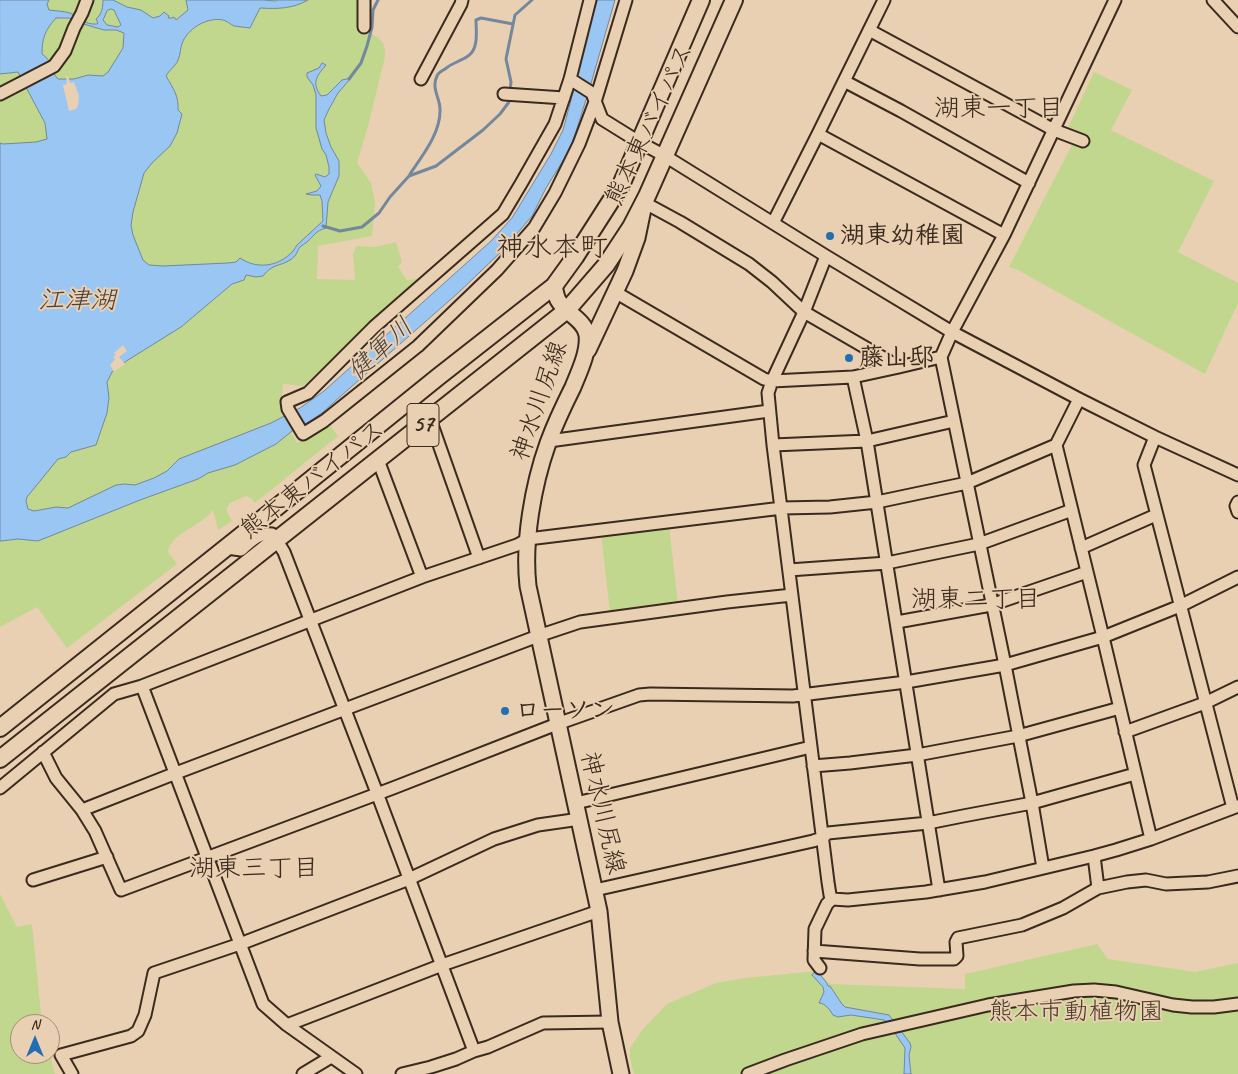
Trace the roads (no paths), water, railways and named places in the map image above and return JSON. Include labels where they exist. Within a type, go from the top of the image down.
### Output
[{"type":"highway","name":"熊本東バイパス","points":[[0,728],[554,286],[581,250],[621,185],[701,0]]},
{"type":"highway","name":"熊本東バイパス","points":[[0,759],[567,310],[606,264],[631,227],[646,199],[734,0]]},
{"type":"main road","points":[[583,363],[625,271],[637,238],[646,199]]},
{"type":"main road","name":"神水川尻線","points":[[554,286],[558,301],[584,327],[587,335],[586,347],[583,363],[549,441],[538,478],[533,498],[526,573],[557,724],[595,890],[599,911],[610,1022],[622,1074]]},
{"type":"street","points":[[0,94],[54,66],[65,51],[87,0]]},
{"type":"street","points":[[364,0],[364,26]]},
{"type":"street","points":[[421,79],[462,0]]},
{"type":"street","points":[[590,0],[570,80],[555,124],[503,214],[374,328],[308,393],[287,402],[288,409],[303,434],[324,421],[418,346],[497,270],[534,228],[555,193],[579,144],[626,0]]},
{"type":"street","points":[[773,223],[884,0]]},
{"type":"street","points":[[1213,0],[1238,27]]},
{"type":"street","points":[[1043,868],[1005,665],[941,356],[1004,234],[1054,130],[1110,2]]},
{"type":"street","points":[[869,30],[1054,130],[1083,141]]},
{"type":"street","points":[[570,80],[593,97],[602,119],[952,332],[1079,399],[1155,437],[1238,475]]},
{"type":"street","points":[[844,82],[1029,182]]},
{"type":"street","points":[[504,94],[564,98]]},
{"type":"street","points":[[818,134],[1004,234]]},
{"type":"street","points":[[646,199],[749,264],[772,282],[804,312],[899,367]]},
{"type":"street","points":[[826,256],[804,312],[768,393],[822,838],[832,899]]},
{"type":"street","points":[[615,292],[764,380],[853,377],[941,356]]},
{"type":"street","points":[[853,377],[867,441],[939,890]]},
{"type":"street","points":[[0,788],[114,694],[142,686],[422,577],[517,545],[528,539],[782,508],[830,507],[877,502],[967,483],[1056,445],[1079,399]]},
{"type":"street","points":[[549,441],[770,411]]},
{"type":"street","points":[[430,419],[479,558]]},
{"type":"street","points":[[773,445],[867,441],[954,421]]},
{"type":"street","points":[[820,968],[814,960],[815,929],[827,904],[832,899],[848,900],[939,890],[985,882],[1094,856],[1236,807],[1205,703],[1144,465],[1155,437]]},
{"type":"street","points":[[1056,445],[1150,838]]},
{"type":"street","points":[[378,460],[422,577]]},
{"type":"street","points":[[1238,502],[1236,506],[1238,512]]},
{"type":"street","points":[[789,570],[887,564],[979,544],[1072,510]]},
{"type":"street","points":[[1081,548],[1156,515]]},
{"type":"street","points":[[227,548],[241,550],[265,533],[272,534],[284,552],[474,1050]]},
{"type":"street","points":[[897,622],[992,605],[1087,572]]},
{"type":"street","points":[[43,752],[56,778],[82,810],[95,831],[121,890],[557,724],[639,695],[793,696],[906,682],[1005,665],[1103,637],[1180,606],[1238,577]]},
{"type":"street","points":[[82,810],[538,636],[580,622],[792,595]]},
{"type":"street","points":[[101,680],[114,694]]},
{"type":"street","points":[[142,686],[263,1004],[287,1025],[356,1074]]},
{"type":"street","points":[[1125,732],[1205,703],[1238,687]]},
{"type":"street","points":[[813,766],[917,755],[1018,736],[1120,708]]},
{"type":"street","points":[[576,803],[811,747]]},
{"type":"street","points":[[595,890],[813,841],[822,838],[828,833],[928,823],[1032,803],[1135,774]]},
{"type":"street","points":[[72,1074],[61,1055],[131,1036],[138,1031],[145,1015],[154,973],[240,944],[409,879],[494,839],[538,825],[580,819]]},
{"type":"street","points":[[1094,856],[1098,888]]},
{"type":"street","points":[[33,880],[107,857]]},
{"type":"street","points":[[814,951],[920,959],[954,959],[957,956],[956,942],[958,938],[1022,925],[1063,908],[1098,888],[1146,880],[1166,884],[1208,882],[1238,876]]},
{"type":"street","points":[[287,1025],[442,965],[599,911]]},
{"type":"street","points":[[748,1074],[862,1034],[988,1005],[1074,991],[1116,992],[1173,1005],[1192,1007],[1238,1004]]},
{"type":"street","points":[[402,1074],[456,1059],[543,1023],[610,1022]]},
{"type":"street","points":[[303,1074],[331,1057]]},
{"type":"water","name":"江津湖","points":[[0,0],[49,0],[47,4],[49,10],[70,13],[85,22],[97,24],[96,19],[102,10],[103,0],[113,0],[127,7],[141,10],[153,18],[160,16],[164,12],[169,16],[168,18],[174,17],[176,20],[188,10],[186,0],[308,0],[284,8],[260,8],[250,28],[234,26],[223,20],[211,20],[195,27],[183,41],[177,62],[166,76],[176,96],[178,110],[182,114],[177,133],[170,146],[144,173],[131,225],[143,260],[149,265],[163,266],[228,263],[236,262],[240,258],[253,264],[272,264],[279,262],[292,252],[323,221],[320,195],[306,194],[317,191],[321,186],[316,174],[325,177],[329,174],[326,155],[322,149],[316,128],[316,95],[313,85],[307,77],[307,73],[319,68],[322,63],[326,65],[316,79],[316,87],[321,96],[327,95],[342,80],[351,78],[338,93],[324,120],[331,147],[339,161],[339,176],[328,202],[326,228],[317,232],[301,246],[296,255],[290,260],[273,267],[263,276],[246,275],[244,280],[232,284],[181,327],[112,372],[107,382],[109,398],[107,413],[96,445],[71,452],[66,457],[58,459],[27,497],[26,501],[28,509],[34,511],[56,507],[68,508],[116,485],[135,485],[154,478],[167,471],[179,459],[271,423],[300,408],[324,391],[491,241],[512,218],[551,154],[563,130],[575,78],[597,0],[615,0],[573,141],[564,159],[532,216],[503,250],[458,293],[322,413],[292,431],[276,444],[235,465],[208,473],[198,479],[38,541],[18,539],[0,541],[0,143],[36,142],[47,139],[45,123],[18,72],[0,74]],"holes":[[[114,10],[121,25],[118,27],[107,25],[103,20],[107,11]],[[56,18],[73,19],[104,30],[116,30],[124,33],[123,48],[108,72],[103,76],[88,75],[74,79],[58,79],[48,60],[42,54],[45,34]]]},
{"type":"water","points":[[817,971],[845,1007],[889,1015],[910,1043],[911,1074],[904,1074],[905,1048],[888,1023],[884,1020],[851,1015],[838,1017],[833,1015],[825,1005],[819,1003],[824,992],[823,987],[812,975]]},
{"type":"waterway","points":[[349,79],[361,63],[372,27],[373,10],[378,0]]},
{"type":"waterway","points":[[510,91],[511,82],[506,59],[515,15],[532,0]]},
{"type":"waterway","points":[[410,174],[430,144],[437,127],[440,105],[435,89],[435,80],[440,72],[472,53],[476,40],[476,20],[481,18],[513,24]]},
{"type":"waterway","points":[[323,226],[340,231],[362,227],[379,213],[390,197],[409,176],[436,166],[483,130],[500,114],[509,102],[510,97]]},
{"type":"place","name":"湖東幼稚園","points":[[830,236]]},
{"type":"place","name":"藤山邸","points":[[849,358]]},
{"type":"place","name":"ローソン","points":[[505,711]]},
{"type":"district","name":"湖東一丁目","points":[[999,109]]},
{"type":"district","name":"神水本町","points":[[552,249]]},
{"type":"district","name":"湖東二丁目","points":[[976,600]]},
{"type":"district","name":"湖東三丁目","points":[[254,869]]},
{"type":"water label","name":"健軍川","points":[[381,350]]},
{"type":"park label","name":"熊本市動植物園","points":[[1076,1012]]}]
